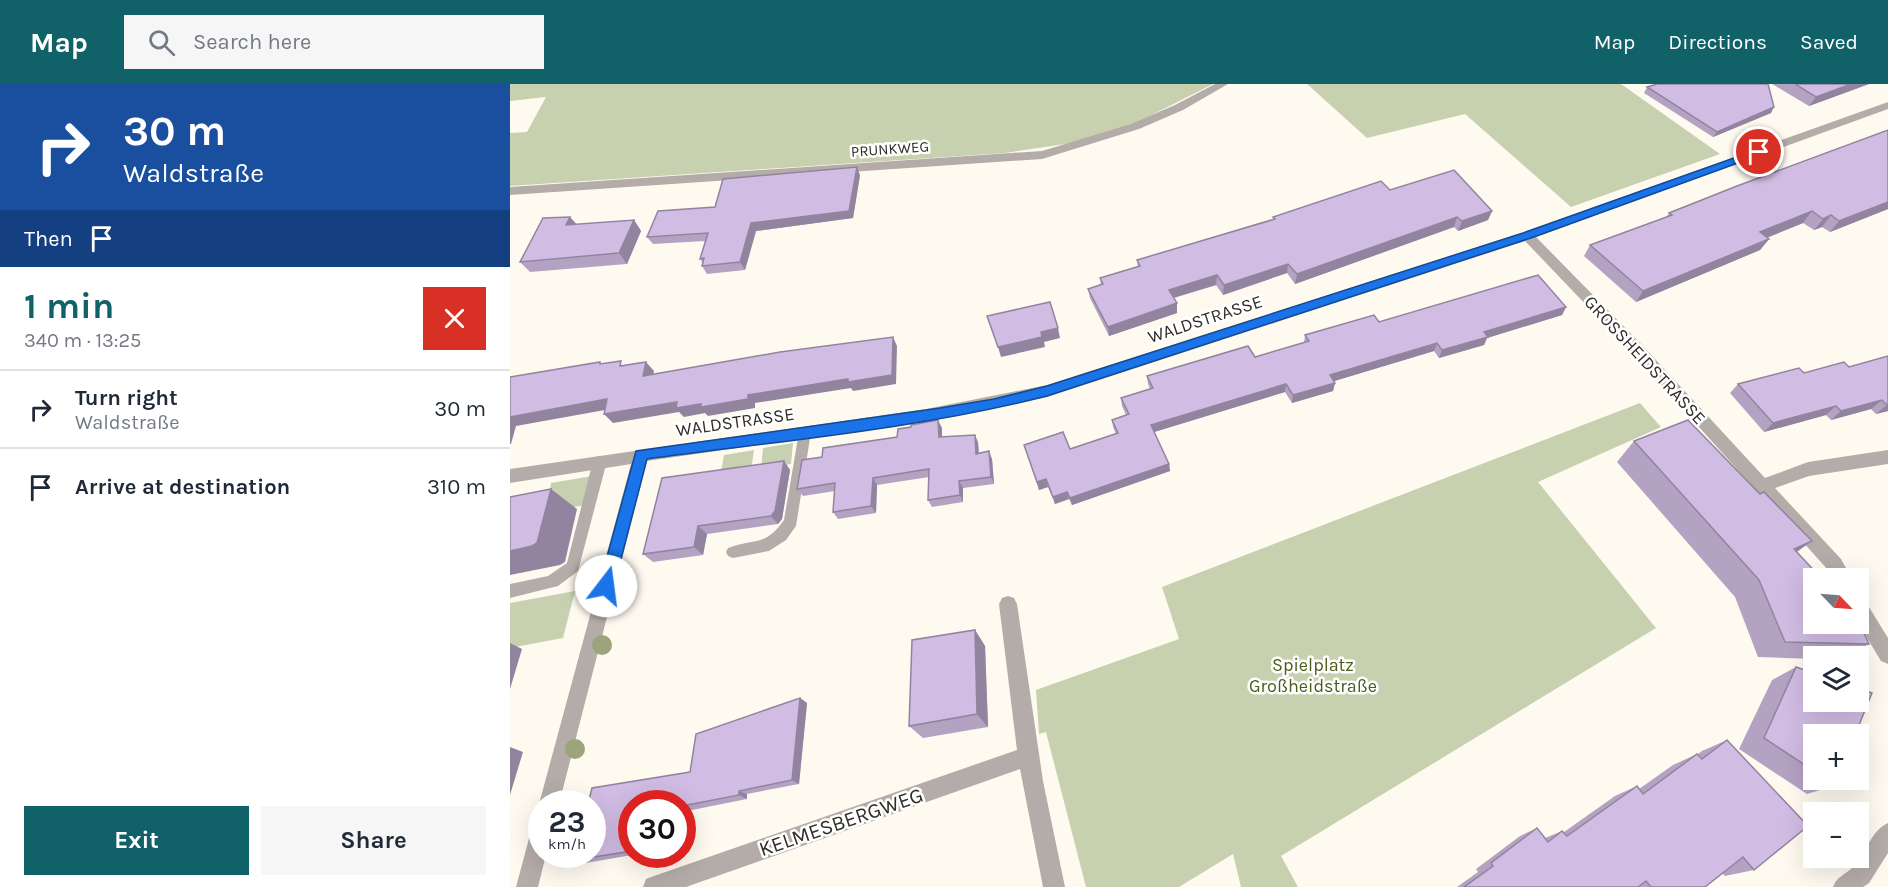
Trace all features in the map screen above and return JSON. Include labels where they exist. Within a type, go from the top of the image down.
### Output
[{"type":"street","name":"PRUNKWEG","points":[[510,191],[1042,154],[1089,144],[1137,128],[1223,84]]},
{"type":"street","name":"WALDSTRASSE","points":[[510,476],[994,404],[1047,391],[1527,236],[1888,105]]},
{"type":"street","name":"GROSSHEIDSTRASSE","points":[[1527,236],[1638,350],[1837,568]]},
{"type":"street","points":[[553,790],[641,455]]},
{"type":"street","points":[[1762,486],[1808,469],[1888,457]]},
{"type":"street","points":[[1008,604],[1027,757],[1053,887]]},
{"type":"street","points":[[1869,623],[1888,655]]},
{"type":"street","name":"KELMESBERGWEG","points":[[654,887],[1027,757]]},
{"type":"street","points":[[1844,887],[1861,875],[1888,834]]},
{"type":"street","points":[[527,887],[532,868]]},
{"type":"lane","points":[[733,552],[764,547],[781,536],[791,522],[805,432]]},
{"type":"lane","points":[[510,591],[553,582],[565,575],[573,566],[600,461]]},
{"type":"green space","points":[[510,84],[1213,84],[1132,125],[1072,143],[1005,153],[510,186],[510,133],[527,132],[546,97],[510,101]]},
{"type":"green space","points":[[1307,84],[1621,84],[1720,154],[1571,207],[1465,114],[1367,138]]},
{"type":"green space","name":"Spielplatz Großheidstraße","points":[[1640,403],[1661,427],[1538,482],[1656,628],[1281,856],[1298,887],[1241,887],[1233,854],[1179,887],[1086,887],[1046,732],[1039,734],[1036,690],[1179,639],[1162,587]]},
{"type":"green space","points":[[793,443],[791,464],[761,469],[763,448]]},
{"type":"green space","points":[[754,450],[751,471],[720,476],[724,455]]},
{"type":"green space","points":[[592,476],[585,505],[547,512],[551,483]]},
{"type":"green space","points":[[575,591],[563,638],[510,648],[510,603]]},
{"type":"building","points":[[1657,84],[1768,84],[1774,107],[1717,132],[1647,87]]},
{"type":"building","points":[[1795,84],[1851,84],[1816,97]]},
{"type":"building","points":[[1888,130],[1888,202],[1839,221],[1831,215],[1823,219],[1812,211],[1760,232],[1769,239],[1643,291],[1590,245],[1672,215],[1669,213],[1737,186]]},
{"type":"building","points":[[857,167],[849,211],[751,223],[740,262],[702,266],[704,258],[700,259],[708,233],[647,237],[658,211],[715,207],[723,179]]},
{"type":"building","points":[[1454,170],[1492,211],[1462,221],[1457,217],[1297,274],[1288,264],[1224,285],[1217,275],[1169,290],[1177,303],[1108,327],[1088,289],[1103,284],[1100,278],[1140,266],[1137,260],[1275,219],[1273,217],[1381,181],[1390,190]]},
{"type":"building","points":[[570,217],[566,225],[634,220],[619,253],[520,262],[543,218]]},
{"type":"building","points":[[1538,275],[1566,307],[1484,332],[1488,337],[1442,350],[1437,343],[1330,375],[1335,383],[1293,395],[1286,384],[1151,425],[1169,464],[1070,498],[1067,492],[1053,497],[1046,479],[1037,482],[1024,445],[1063,432],[1070,449],[1118,433],[1112,420],[1129,414],[1121,398],[1153,388],[1147,376],[1248,346],[1255,357],[1309,341],[1305,335],[1374,315],[1379,322]]},
{"type":"building","points":[[1050,302],[1058,328],[1041,332],[1042,337],[998,347],[987,316]]},
{"type":"building","points":[[893,337],[892,375],[848,382],[848,379],[748,395],[748,399],[701,407],[701,404],[676,408],[677,402],[604,414],[607,399],[510,417],[510,377],[600,362],[600,364],[621,361],[620,366],[646,362],[643,376],[780,352]]},
{"type":"building","points":[[1888,356],[1888,405],[1882,400],[1841,411],[1836,406],[1773,423],[1738,384],[1799,368],[1804,373],[1844,362],[1849,367]]},
{"type":"building","points":[[938,420],[939,437],[975,435],[976,454],[989,451],[991,477],[959,481],[960,495],[928,500],[929,469],[873,478],[871,506],[833,512],[835,483],[797,489],[802,460],[822,457],[823,448],[897,437],[898,429]]},
{"type":"building","points":[[1688,420],[1760,494],[1764,492],[1812,541],[1794,549],[1812,568],[1803,568],[1803,634],[1864,634],[1869,644],[1785,642],[1759,580],[1634,441]]},
{"type":"building","points":[[784,461],[775,511],[771,516],[698,526],[694,547],[643,554],[662,478]]},
{"type":"building","points":[[551,489],[537,543],[510,551],[510,497]]},
{"type":"building","points":[[975,630],[977,714],[909,726],[912,640]]},
{"type":"building","points":[[1796,667],[1803,669],[1803,712],[1864,712],[1859,724],[1803,724],[1803,764],[1764,738]]},
{"type":"building","points":[[800,698],[792,780],[739,791],[739,795],[696,803],[696,790],[618,790],[618,853],[606,855],[606,790],[592,790],[592,788],[690,772],[696,734]]},
{"type":"building","points":[[1727,740],[1803,821],[1803,830],[1754,870],[1743,857],[1705,887],[1651,887],[1646,881],[1638,887],[1464,887],[1493,866],[1491,863],[1537,828],[1548,842],[1562,831],[1567,836],[1637,786],[1643,794],[1697,754],[1702,759]]},
{"type":"route","points":[[606,586],[641,455],[940,413],[994,404],[1047,391],[1527,236],[1759,152]]}]
